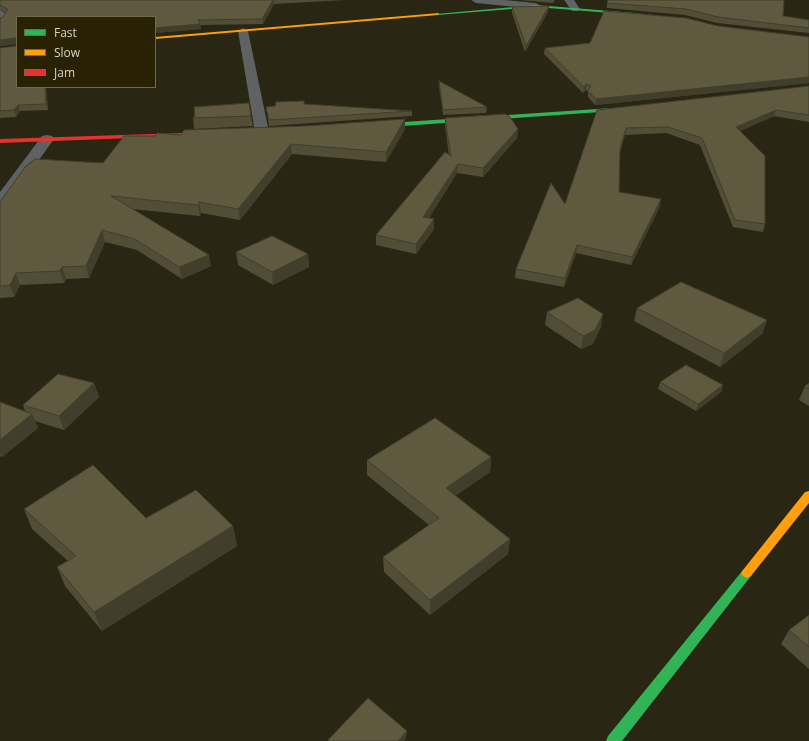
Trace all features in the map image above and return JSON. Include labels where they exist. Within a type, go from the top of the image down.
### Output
[{"type":"street","points":[[476,0],[659,16],[702,23]]},
{"type":"street","points":[[569,0],[575,9]]},
{"type":"street","points":[[156,38],[536,6]]},
{"type":"street","points":[[0,13],[3,15],[0,20]]},
{"type":"street","points":[[243,31],[262,132]]},
{"type":"street","points":[[363,127],[638,108]]},
{"type":"street","points":[[0,141],[47,138],[222,133]]},
{"type":"street","points":[[0,203],[47,138]]},
{"type":"street","points":[[613,741],[809,495]]},
{"type":"building","points":[[0,0],[273,0],[262,19],[198,20],[200,24],[156,28],[156,16],[16,16],[16,38],[0,40],[0,18],[3,17],[8,9],[0,5]]},
{"type":"building","points":[[608,0],[784,0],[783,16],[809,20],[809,28],[718,17],[686,9],[607,3]]},
{"type":"building","points":[[549,6],[526,46],[512,7]]},
{"type":"building","points":[[604,11],[686,18],[718,26],[809,37],[809,77],[596,99],[588,91],[591,86],[586,84],[584,87],[545,48],[590,43]]},
{"type":"building","points":[[16,46],[16,88],[45,88],[46,104],[18,105],[14,110],[0,111],[0,48]]},
{"type":"building","points":[[439,81],[487,107],[443,110]]},
{"type":"building","points":[[809,86],[809,115],[776,110],[736,127],[765,156],[765,224],[735,220],[702,138],[668,127],[626,128],[620,149],[619,192],[661,199],[632,257],[577,245],[565,278],[516,269],[551,183],[565,204],[597,110]]},
{"type":"building","points":[[304,101],[304,104],[412,111],[269,120],[266,107],[275,106],[276,102]]},
{"type":"building","points":[[249,103],[251,116],[193,118],[195,115],[194,107]]},
{"type":"building","points":[[505,114],[510,117],[518,129],[483,168],[458,164],[423,217],[434,219],[416,244],[376,235],[445,152],[451,156],[445,118]]},
{"type":"building","points":[[405,119],[386,152],[291,144],[238,209],[199,202],[198,205],[111,196],[209,255],[179,267],[135,239],[102,230],[86,266],[62,267],[60,271],[16,273],[10,285],[0,286],[0,202],[25,167],[35,159],[103,163],[124,136],[155,136],[157,133],[181,135],[184,130],[306,126]]},
{"type":"building","points":[[272,236],[308,254],[272,272],[236,252]]},
{"type":"building","points":[[681,282],[767,320],[724,353],[637,308]]},
{"type":"building","points":[[578,298],[603,314],[595,330],[583,336],[547,312]]},
{"type":"building","points":[[686,365],[723,385],[698,404],[660,382]]},
{"type":"building","points":[[58,374],[94,383],[59,416],[23,405]]},
{"type":"building","points":[[809,383],[809,389],[805,386]]},
{"type":"building","points":[[0,402],[32,414],[0,440]]},
{"type":"building","points":[[435,418],[491,457],[446,488],[510,539],[430,600],[383,557],[439,518],[367,460]]},
{"type":"building","points":[[93,465],[146,518],[196,490],[233,526],[94,612],[57,567],[76,556],[24,509]]},
{"type":"building","points":[[809,615],[809,647],[789,630]]},
{"type":"building","points":[[368,698],[407,731],[398,741],[329,741],[328,740]]},
{"type":"traffic: fast","points":[[438,14],[536,6],[635,14]]},
{"type":"traffic: fast","points":[[374,126],[627,109]]},
{"type":"traffic: fast","points":[[613,741],[747,573]]},
{"type":"traffic: slow","points":[[156,38],[438,14]]},
{"type":"traffic: slow","points":[[747,573],[809,495]]},
{"type":"traffic: jam","points":[[635,14],[691,20]]},
{"type":"traffic: jam","points":[[0,141],[212,133]]}]
